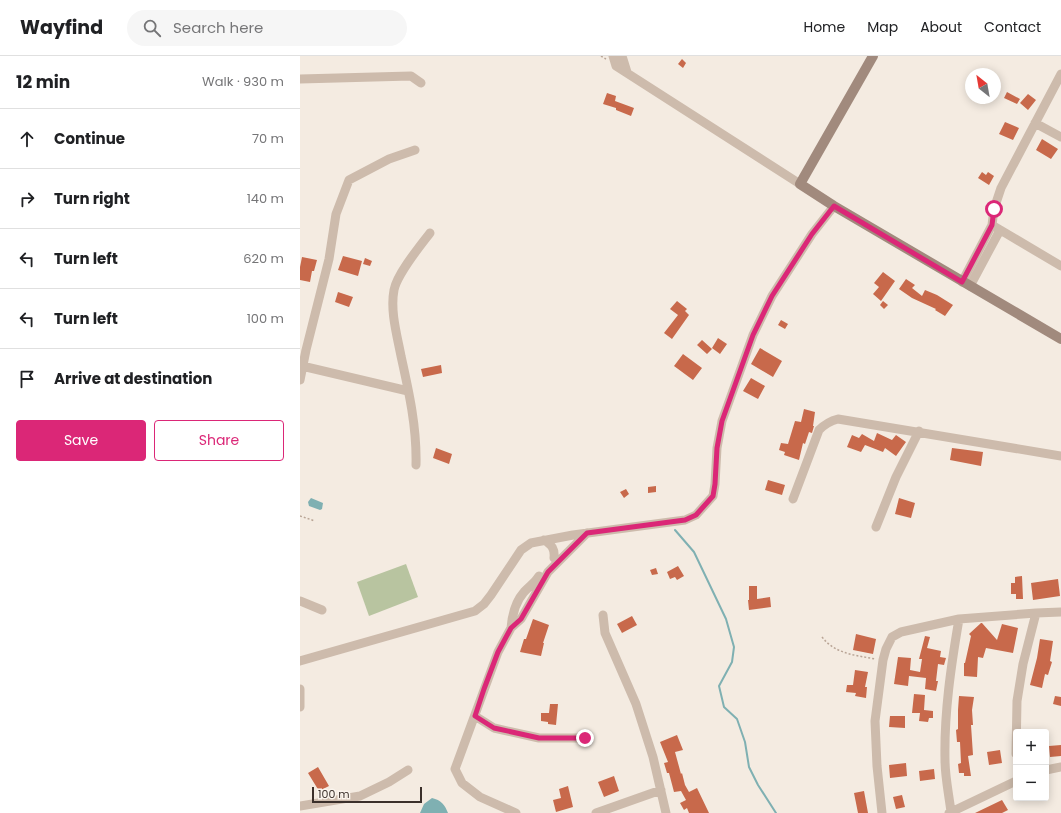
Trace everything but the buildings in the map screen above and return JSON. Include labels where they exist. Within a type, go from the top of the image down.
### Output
[{"type":"street","points":[[613,56],[616,66],[834,206],[1061,339]]},
{"type":"street","points":[[622,56],[627,72]]},
{"type":"street","points":[[800,184],[873,56]]},
{"type":"street","points":[[966,284],[996,227],[994,209],[1001,188],[1061,74]]},
{"type":"street","points":[[300,78],[411,76],[422,82]]},
{"type":"street","points":[[1035,123],[1061,137]]},
{"type":"street","points":[[300,380],[302,366],[329,259],[336,214],[349,180],[389,159],[415,150]]},
{"type":"street","points":[[300,661],[475,611],[492,595],[521,550],[532,543],[587,533],[685,520],[696,515],[713,496],[717,448],[722,421],[753,335],[772,296],[812,234],[834,206]]},
{"type":"street","points":[[996,227],[1061,266]]},
{"type":"street","points":[[416,464],[416,445],[393,307],[394,288],[400,276],[430,233]]},
{"type":"street","points":[[302,366],[408,391]]},
{"type":"street","points":[[793,499],[820,430],[824,424],[838,418],[1061,456]]},
{"type":"street","points":[[876,527],[896,477],[920,431]]},
{"type":"street","points":[[516,813],[480,797],[462,783],[455,769],[498,652],[511,628],[521,619],[548,572],[587,533]]},
{"type":"street","points":[[511,628],[512,618],[524,593],[554,558],[570,545],[573,536]]},
{"type":"street","points":[[544,540],[553,547],[555,552],[554,558]]},
{"type":"street","points":[[300,601],[322,610]]},
{"type":"street","points":[[882,813],[877,766],[875,721],[883,660],[886,649],[892,637],[901,632],[959,619],[1061,612]]},
{"type":"street","points":[[1016,729],[1017,701],[1023,664],[1036,613]]},
{"type":"street","points":[[603,615],[604,633],[636,704],[653,757],[666,813]]},
{"type":"street","points":[[959,619],[953,652],[946,712],[945,762],[950,813],[1013,782]]},
{"type":"street","points":[[300,689],[300,707]]},
{"type":"street","points":[[475,716],[494,728],[539,738],[585,738]]},
{"type":"street","points":[[1049,769],[1061,767]]},
{"type":"street","points":[[300,806],[360,796],[389,782],[408,770]]},
{"type":"street","points":[[596,813],[661,790]]},
{"type":"path","points":[[300,516],[316,521]]},
{"type":"path","points":[[822,637],[827,644],[843,653],[883,660]]},
{"type":"green space","points":[[406,564],[418,597],[369,616],[357,582]]},
{"type":"water","points":[[311,498],[323,503],[322,509],[320,510],[309,506],[308,502]]},
{"type":"water","points":[[432,798],[442,803],[448,813],[420,813],[424,804]]},
{"type":"waterway","points":[[675,530],[694,552],[726,619],[734,647],[732,662],[719,686],[724,707],[737,719],[745,742],[749,767],[758,785],[776,813]]},
{"type":"route","points":[[585,738],[539,738],[494,728],[475,716],[498,652],[511,628],[521,619],[536,590],[548,572],[587,533],[685,520],[696,515],[713,496],[717,448],[722,421],[753,335],[772,296],[812,234],[834,206],[962,282],[992,225],[994,209]]}]
